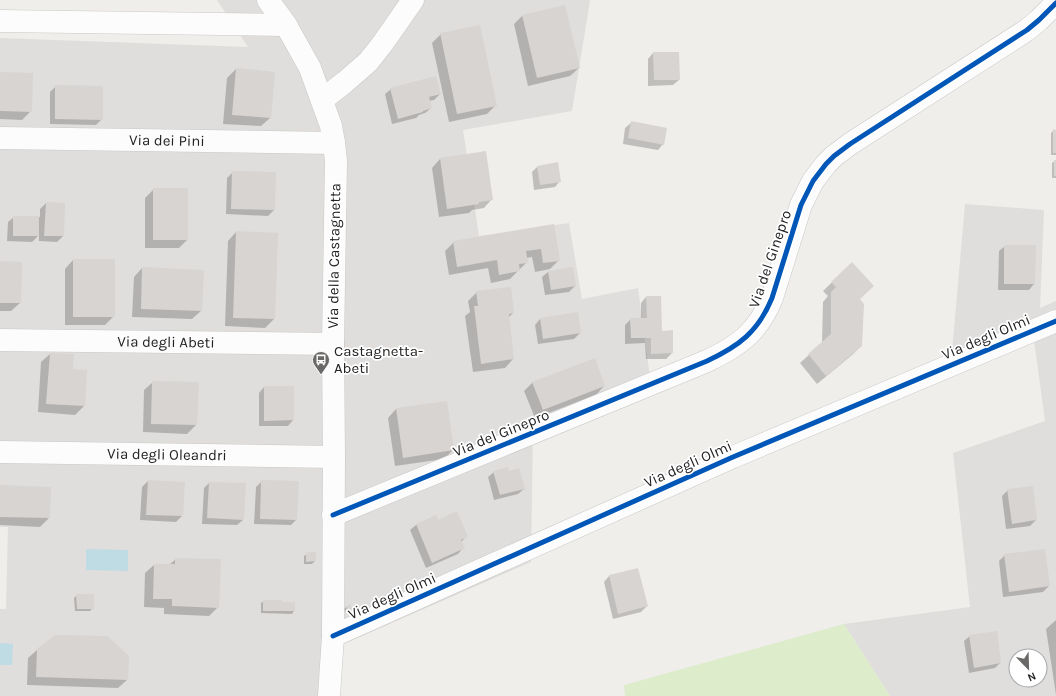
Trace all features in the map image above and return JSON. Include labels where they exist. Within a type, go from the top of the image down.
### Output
[{"type":"street","name":"Via della Castagnetta","points":[[268,0],[286,24],[310,68],[331,126],[336,161],[332,344],[334,457],[333,636],[329,696]]},
{"type":"street","points":[[322,100],[368,62],[413,0]]},
{"type":"street","name":"Via del Ginepro","points":[[333,515],[707,361],[742,342],[756,327],[768,308],[805,197],[813,181],[826,164],[850,144],[1027,30],[1056,3]]},
{"type":"street","points":[[0,21],[286,24]]},
{"type":"street","name":"Via dei Pini","points":[[0,138],[334,143]]},
{"type":"street","name":"Via degli Olmi","points":[[333,636],[733,457],[1056,321]]},
{"type":"street","name":"Via degli Abeti","points":[[0,340],[332,344]]},
{"type":"street","name":"Via degli Oleandri","points":[[0,452],[334,457]]},
{"type":"shaded area","points":[[217,0],[589,0],[572,111],[463,130],[479,236],[569,223],[582,299],[638,288],[650,378],[533,430],[531,562],[321,654],[319,696],[0,696],[0,609],[6,609],[8,527],[0,527],[0,38],[248,47]]},
{"type":"shaded area","points":[[965,204],[1044,210],[1040,308],[1056,301],[1056,696],[890,696],[844,624],[970,607],[953,453],[1045,421],[1034,340],[950,374]]},
{"type":"green space","points":[[844,624],[890,696],[625,696],[624,685]]},
{"type":"water","points":[[86,549],[128,550],[128,571],[86,570]]},
{"type":"water","points":[[0,643],[13,644],[12,665],[0,665]]},
{"type":"building","points":[[565,5],[580,68],[537,78],[522,15]]},
{"type":"building","points":[[480,25],[497,106],[457,114],[440,33]]},
{"type":"building","points":[[653,52],[679,52],[680,80],[654,80]]},
{"type":"building","points":[[236,68],[275,72],[271,118],[232,115]]},
{"type":"building","points":[[0,72],[33,73],[32,112],[0,111]]},
{"type":"building","points":[[436,76],[441,94],[429,97],[432,108],[398,119],[390,88]]},
{"type":"building","points":[[55,85],[103,86],[103,120],[55,119]]},
{"type":"building","points":[[631,121],[667,128],[664,145],[628,138]]},
{"type":"building","points":[[1053,129],[1056,130],[1056,153],[1053,153]]},
{"type":"building","points":[[486,151],[493,200],[479,202],[479,204],[447,209],[440,158]]},
{"type":"building","points":[[1054,160],[1056,160],[1056,176],[1054,176]]},
{"type":"building","points":[[558,162],[561,182],[540,185],[537,166]]},
{"type":"building","points":[[232,171],[276,172],[275,210],[231,209]]},
{"type":"building","points":[[153,188],[188,188],[188,240],[153,240]]},
{"type":"building","points":[[46,202],[65,203],[64,236],[44,236]]},
{"type":"building","points":[[13,216],[39,216],[39,236],[13,236]]},
{"type":"building","points":[[554,224],[560,261],[543,263],[541,249],[526,251],[528,263],[519,264],[520,271],[499,275],[497,260],[457,267],[453,241]]},
{"type":"building","points":[[236,231],[278,233],[275,319],[233,318]]},
{"type":"building","points":[[1004,245],[1036,245],[1035,284],[1004,284]]},
{"type":"building","points":[[73,259],[115,259],[115,317],[73,317]]},
{"type":"building","points":[[0,261],[22,262],[21,303],[0,303]]},
{"type":"building","points":[[852,262],[874,286],[860,299],[864,304],[862,346],[826,376],[808,354],[831,334],[831,292],[836,287],[831,282]]},
{"type":"building","points":[[142,267],[204,270],[202,311],[141,309]]},
{"type":"building","points":[[573,267],[576,286],[551,290],[548,271]]},
{"type":"building","points":[[511,287],[514,313],[509,314],[514,359],[481,364],[474,306],[478,306],[476,291]]},
{"type":"building","points":[[646,296],[661,296],[662,331],[673,330],[673,353],[651,354],[651,338],[631,338],[630,318],[647,318]]},
{"type":"building","points":[[578,312],[581,333],[543,339],[540,318]]},
{"type":"building","points":[[50,353],[74,354],[73,369],[87,370],[85,406],[46,404]]},
{"type":"building","points":[[595,358],[605,386],[543,410],[532,382]]},
{"type":"building","points":[[152,381],[199,382],[197,425],[151,424]]},
{"type":"building","points":[[264,386],[294,386],[294,420],[264,421]]},
{"type":"building","points":[[447,401],[454,450],[403,458],[396,408]]},
{"type":"building","points":[[508,467],[509,471],[519,468],[525,489],[500,495],[493,471]]},
{"type":"building","points":[[148,480],[185,482],[183,516],[146,515]]},
{"type":"building","points":[[261,480],[299,481],[297,520],[260,519]]},
{"type":"building","points":[[209,482],[246,483],[244,520],[207,518]]},
{"type":"building","points":[[0,485],[51,487],[50,518],[0,517]]},
{"type":"building","points":[[1033,486],[1037,520],[1012,524],[1007,489]]},
{"type":"building","points":[[457,511],[468,537],[461,540],[465,548],[432,563],[416,524],[436,515],[438,520]]},
{"type":"building","points":[[1045,549],[1050,586],[1009,592],[1004,554]]},
{"type":"building","points":[[316,552],[316,561],[306,562],[306,553]]},
{"type":"building","points":[[175,558],[221,559],[219,608],[172,606],[172,599],[153,599],[154,564],[175,564]]},
{"type":"building","points":[[638,568],[648,606],[618,614],[609,575]]},
{"type":"building","points":[[76,594],[94,594],[94,609],[77,609]]},
{"type":"building","points":[[263,600],[295,602],[295,611],[263,611]]},
{"type":"building","points":[[350,604],[352,609],[347,610],[346,606]]},
{"type":"building","points":[[997,631],[1001,663],[974,668],[969,635]]},
{"type":"building","points":[[55,635],[107,636],[129,656],[128,680],[36,677],[37,649]]},
{"type":"cycle path","points":[[333,515],[707,361],[729,350],[754,329],[766,310],[772,298],[801,205],[813,181],[826,164],[850,144],[1027,30],[1056,3]]},
{"type":"cycle path","points":[[333,636],[733,457],[1056,321]]},
{"type":"place","name":"Castagnetta- Abeti","points":[[321,375]]}]
